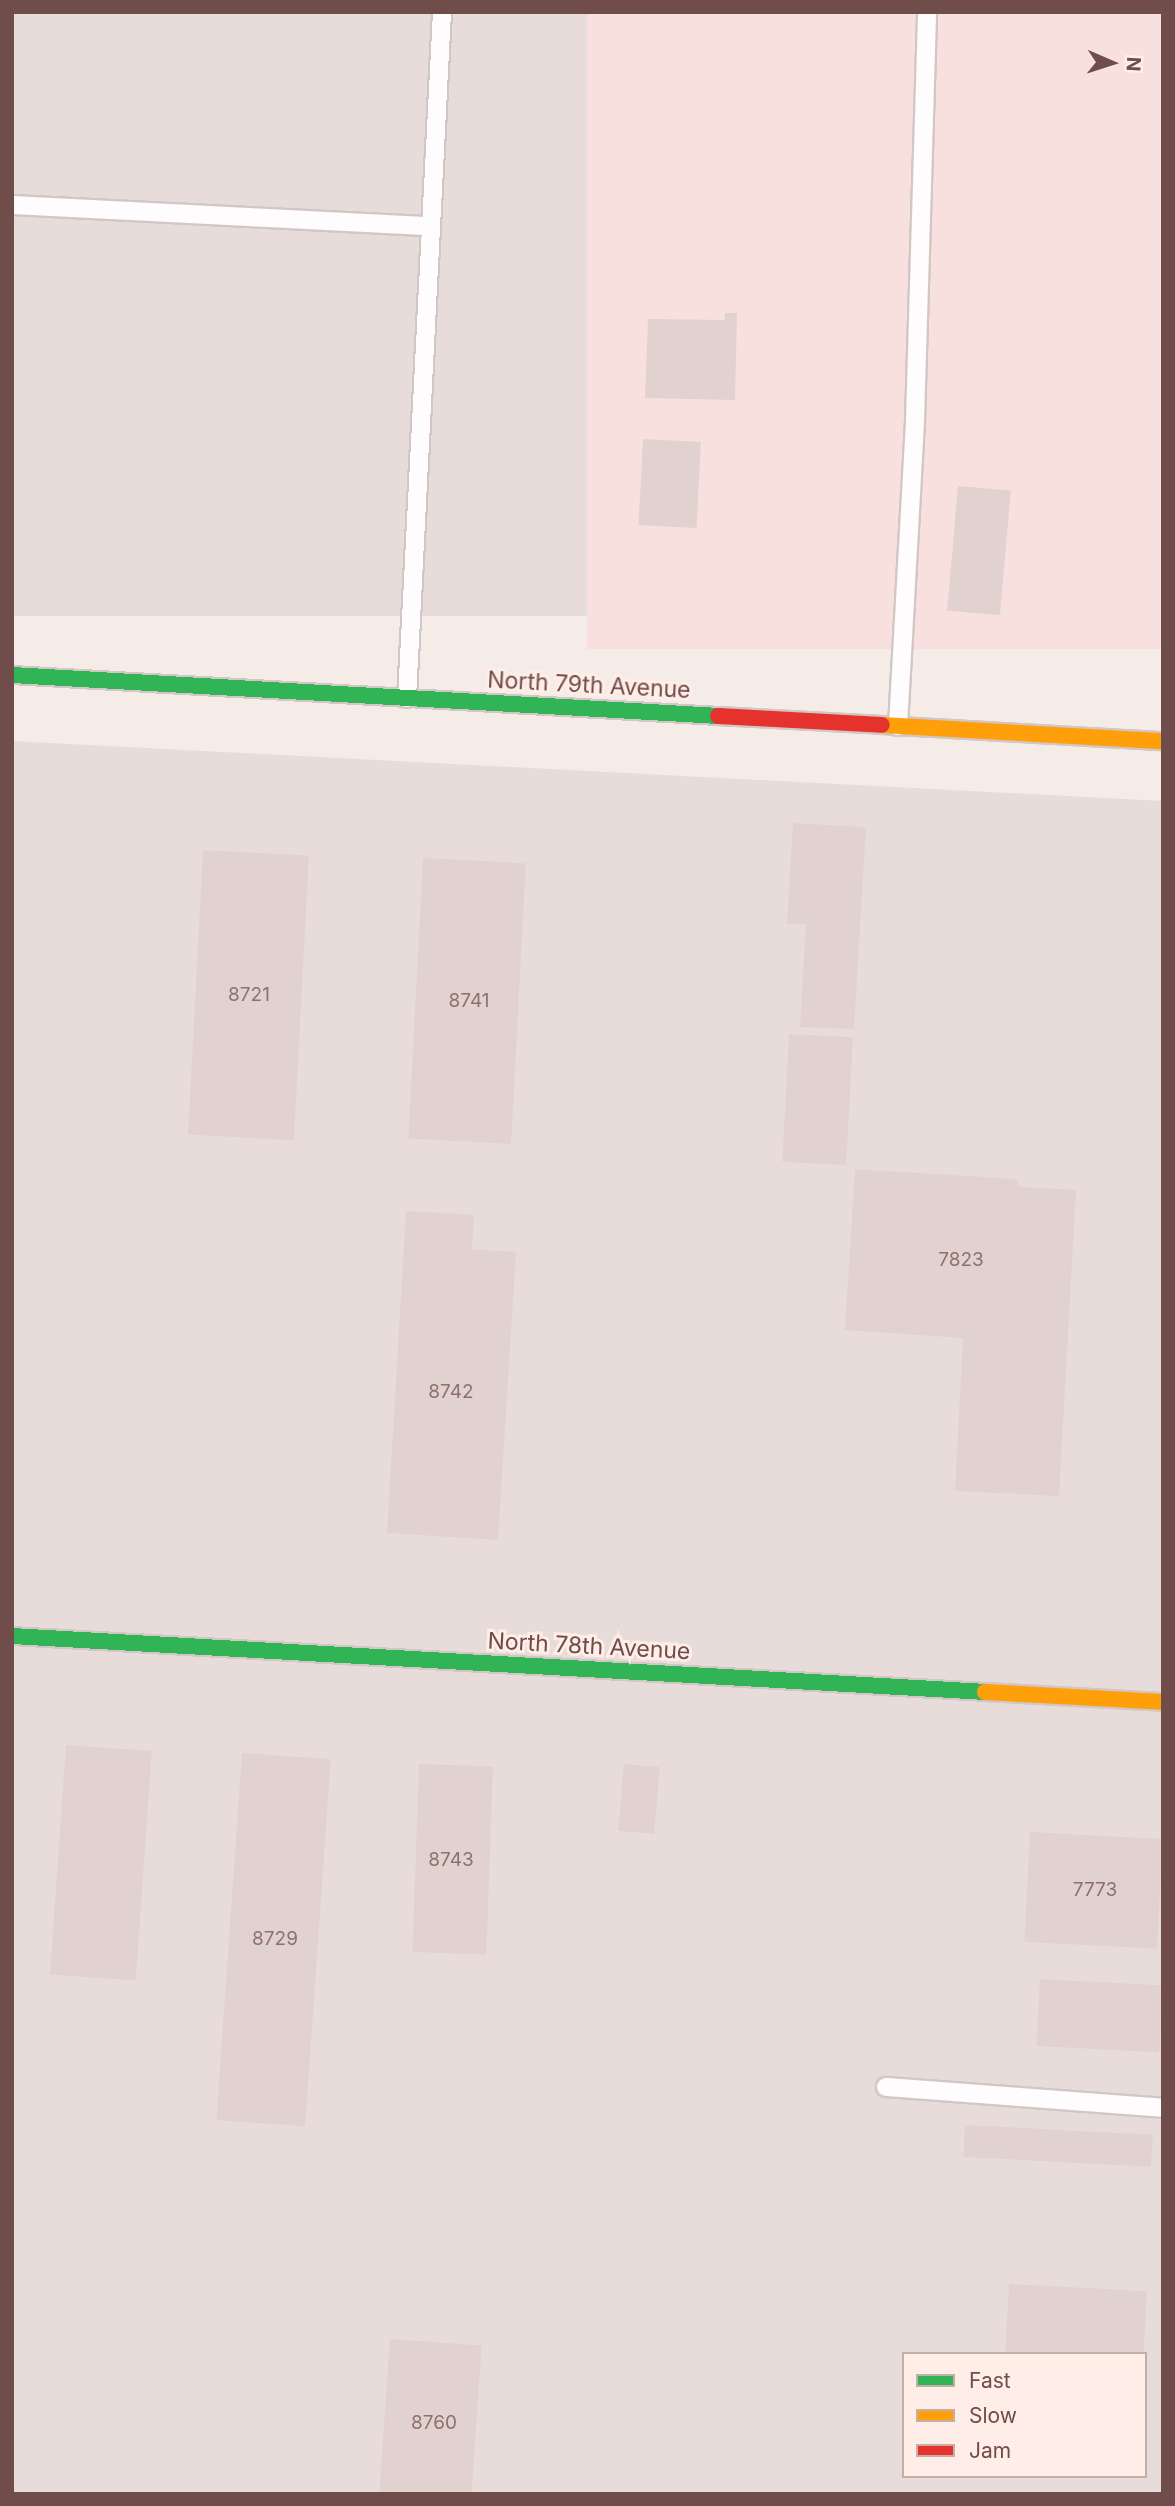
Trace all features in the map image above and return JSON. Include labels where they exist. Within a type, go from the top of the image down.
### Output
[{"type":"street","name":"North 79th Avenue","points":[[12,675],[1163,741]]},
{"type":"street","name":"North 78th Avenue","points":[[12,1636],[1163,1702]]},
{"type":"lane","points":[[407,698],[442,12]]},
{"type":"lane","points":[[898,726],[915,420],[927,12]]},
{"type":"lane","points":[[12,205],[429,226]]},
{"type":"lane","points":[[886,2087],[1163,2108]]},
{"type":"shaded area","points":[[12,12],[587,12],[587,616],[12,616]]},
{"type":"shaded area","points":[[587,12],[1163,12],[1163,649],[587,649]]},
{"type":"shaded area","points":[[12,741],[1163,801],[1163,2494],[12,2494]]},
{"type":"building","points":[[725,313],[737,313],[735,400],[645,398],[648,319],[725,320]]},
{"type":"building","points":[[643,439],[701,442],[696,528],[638,525]]},
{"type":"building","points":[[958,486],[1011,491],[1000,615],[947,611]]},
{"type":"building","points":[[793,823],[866,827],[854,1029],[800,1027],[806,924],[787,924]]},
{"type":"building","points":[[203,850],[309,856],[294,1140],[188,1135]]},
{"type":"building","points":[[423,858],[526,863],[511,1144],[408,1139]]},
{"type":"building","points":[[789,1034],[853,1037],[846,1165],[782,1162]]},
{"type":"building","points":[[855,1169],[1016,1179],[1021,1187],[1076,1190],[1059,1496],[955,1491],[963,1338],[845,1330]]},
{"type":"building","points":[[406,1211],[474,1215],[472,1249],[516,1252],[498,1540],[387,1533]]},
{"type":"building","points":[[66,1745],[152,1751],[136,1980],[50,1974]]},
{"type":"building","points":[[242,1753],[331,1759],[305,2126],[216,2120]]},
{"type":"building","points":[[419,1764],[493,1767],[486,1954],[412,1952]]},
{"type":"building","points":[[624,1764],[660,1767],[654,1834],[618,1831]]},
{"type":"building","points":[[1030,1832],[1163,1839],[1157,1949],[1024,1942]]},
{"type":"building","points":[[1040,1979],[1163,1985],[1159,2052],[1036,2046]]},
{"type":"building","points":[[965,2125],[1153,2135],[1151,2167],[963,2157]]},
{"type":"building","points":[[1009,2284],[1147,2291],[1144,2352],[1005,2352]]},
{"type":"building","points":[[390,2339],[482,2345],[471,2494],[379,2493]]},
{"type":"traffic: fast","points":[[12,675],[718,716]]},
{"type":"traffic: fast","points":[[12,1636],[985,1692]]},
{"type":"traffic: slow","points":[[882,725],[1163,741]]},
{"type":"traffic: slow","points":[[985,1692],[1163,1702]]},
{"type":"traffic: jam","points":[[718,716],[882,725]]}]
